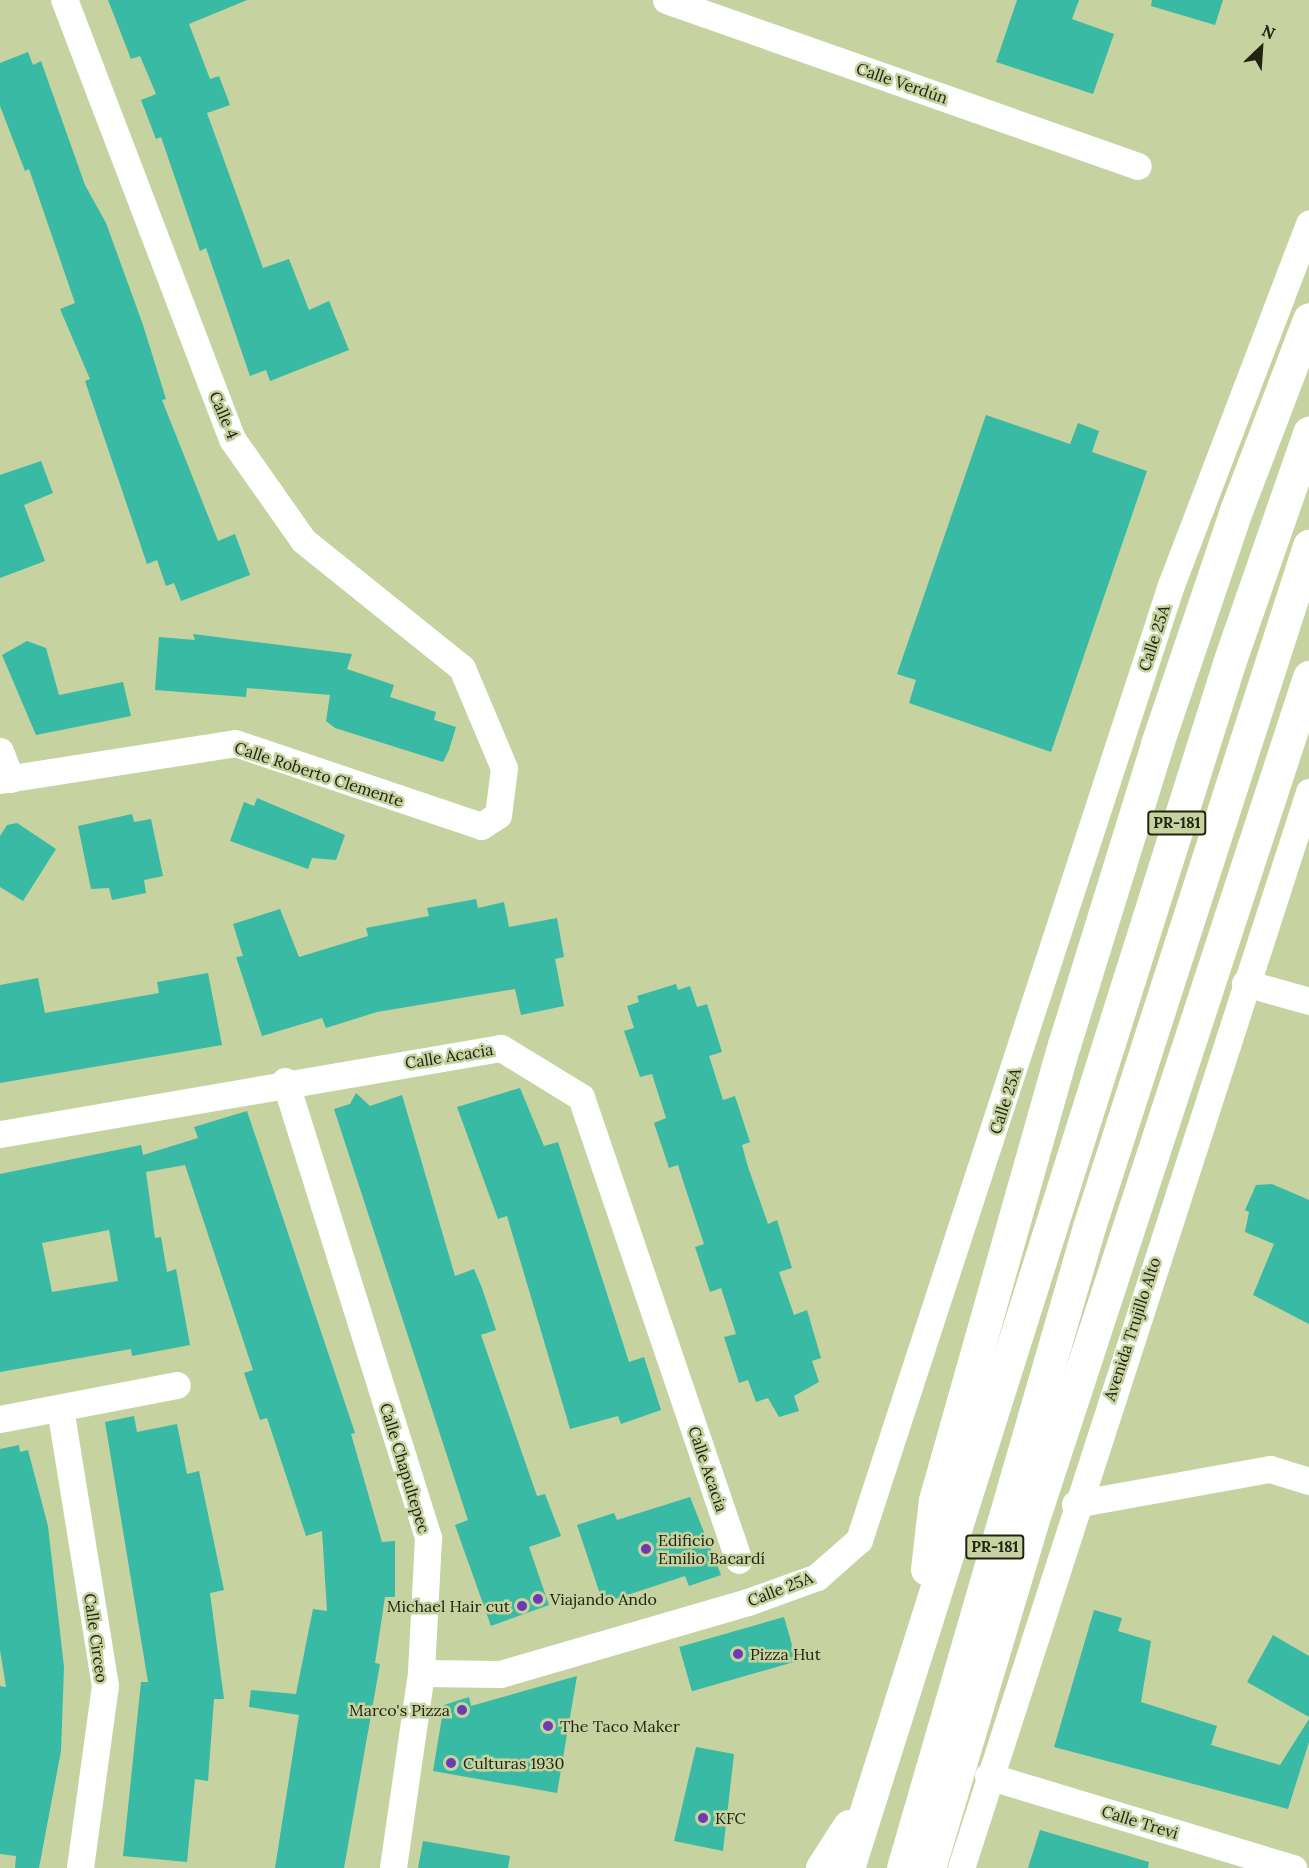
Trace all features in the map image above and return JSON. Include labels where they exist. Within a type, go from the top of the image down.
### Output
[{"type":"highway","points":[[919,1643],[935,1500],[1065,1045],[1157,744],[1237,508],[1309,319]]},
{"type":"highway","name":"PR-181","points":[[848,1868],[1229,663],[1309,433]]},
{"type":"highway","name":"PR-181","points":[[903,1868],[1089,1227],[1309,546]]},
{"type":"highway","points":[[929,1868],[1036,1509],[1309,677]]},
{"type":"highway","points":[[822,1868],[871,1791]]},
{"type":"street","name":"Calle 4","points":[[64,0],[232,439],[303,540],[462,668],[504,768],[502,787]]},
{"type":"street","name":"Calle Verdún","points":[[666,0],[1138,166]]},
{"type":"street","name":"Calle 25A","points":[[421,1673],[500,1674],[748,1602],[817,1576],[860,1540],[1171,585],[1309,223]]},
{"type":"street","name":"Calle Roberto Clemente","points":[[5,780],[235,743],[481,826],[498,815],[502,787]]},
{"type":"street","points":[[0,751],[5,780]]},
{"type":"street","name":"Avenida Trujillo Alto","points":[[962,1868],[988,1776],[1075,1504],[1309,792]]},
{"type":"street","points":[[1245,983],[1309,1001]]},
{"type":"street","name":"Calle Acacia","points":[[0,1134],[285,1081],[501,1048],[581,1097],[740,1560]]},
{"type":"street","name":"Calle Chapultepec","points":[[285,1081],[428,1538],[421,1673],[393,1868]]},
{"type":"street","points":[[0,1419],[177,1385]]},
{"type":"street","name":"Calle Circeo","points":[[60,1408],[105,1685],[80,1868]]},
{"type":"street","points":[[1075,1504],[1270,1468],[1309,1481]]},
{"type":"street","name":"Calle Trevi","points":[[988,1776],[1293,1868]]},
{"type":"building","points":[[108,0],[247,0],[189,24],[210,79],[219,76],[230,105],[207,113],[263,268],[289,259],[309,310],[329,301],[349,350],[270,381],[266,370],[250,376],[206,248],[200,251],[161,137],[156,139],[141,100],[156,94],[140,56],[131,59]]},
{"type":"building","points":[[1017,0],[1079,0],[1072,19],[1114,34],[1093,94],[996,62]]},
{"type":"building","points":[[1152,0],[1223,0],[1215,25],[1151,6]]},
{"type":"building","points":[[28,52],[33,65],[41,61],[85,185],[106,223],[143,325],[166,399],[162,400],[218,541],[235,534],[250,575],[181,601],[174,583],[166,586],[157,560],[147,564],[85,381],[90,379],[60,309],[75,303],[29,169],[25,171],[0,106],[0,63]]},
{"type":"building","points":[[986,415],[1070,444],[1078,423],[1099,431],[1092,452],[1147,471],[1051,752],[909,703],[916,680],[897,674]]},
{"type":"building","points":[[41,461],[53,493],[24,505],[45,561],[0,578],[0,475]]},
{"type":"building","points":[[193,634],[352,654],[347,669],[394,685],[390,697],[436,712],[434,720],[456,727],[449,750],[443,762],[335,728],[326,721],[330,695],[247,688],[246,697],[155,690],[159,637],[195,640]]},
{"type":"building","points":[[27,641],[46,648],[59,695],[123,682],[131,716],[36,735],[2,655]]},
{"type":"building","points":[[257,798],[345,835],[336,860],[312,858],[308,869],[230,841],[244,802],[254,806]]},
{"type":"building","points":[[132,814],[134,822],[151,819],[163,876],[144,880],[146,893],[112,900],[109,888],[91,889],[78,826]]},
{"type":"building","points":[[17,823],[56,849],[23,901],[0,887],[0,836],[7,825]]},
{"type":"building","points":[[476,899],[478,908],[504,902],[509,927],[557,918],[564,957],[555,959],[564,1006],[521,1015],[515,989],[377,1012],[326,1028],[322,1018],[262,1036],[236,957],[243,956],[233,924],[280,909],[299,957],[368,936],[366,928],[429,916],[427,908]]},
{"type":"building","points":[[208,973],[222,1045],[0,1083],[0,985],[38,978],[45,1013],[159,993],[157,982]]},
{"type":"building","points":[[676,984],[678,990],[690,986],[697,1007],[707,1004],[722,1052],[709,1056],[723,1100],[735,1096],[750,1142],[742,1145],[748,1167],[768,1224],[777,1220],[792,1268],[779,1272],[794,1315],[807,1310],[821,1358],[812,1361],[819,1382],[794,1396],[799,1411],[779,1417],[768,1398],[756,1402],[748,1380],[739,1383],[724,1337],[736,1334],[721,1288],[710,1292],[695,1247],[704,1244],[678,1165],[669,1168],[654,1123],[666,1118],[652,1074],[640,1077],[624,1031],[634,1028],[627,1006],[639,1002],[637,996]]},
{"type":"building","points":[[520,1088],[544,1146],[558,1142],[629,1362],[644,1357],[661,1410],[621,1424],[618,1416],[570,1429],[507,1216],[498,1219],[457,1107]]},
{"type":"building","points":[[356,1093],[370,1106],[402,1095],[455,1276],[474,1269],[482,1288],[496,1330],[481,1335],[537,1496],[545,1494],[561,1536],[529,1547],[549,1605],[491,1626],[455,1525],[468,1520],[334,1109],[350,1104]]},
{"type":"building","points":[[247,1111],[355,1433],[351,1434],[382,1542],[395,1541],[395,1597],[385,1597],[375,1663],[380,1664],[344,1868],[275,1868],[299,1715],[249,1707],[251,1690],[296,1694],[313,1609],[327,1611],[322,1531],[306,1536],[267,1418],[260,1420],[244,1373],[253,1370],[185,1165],[146,1172],[155,1238],[161,1237],[167,1272],[176,1269],[190,1345],[132,1356],[131,1349],[0,1372],[0,1174],[141,1145],[143,1155],[198,1138],[194,1127]],"holes":[[[109,1230],[118,1281],[52,1292],[42,1243]]]},
{"type":"building","points":[[1272,1184],[1309,1200],[1309,1324],[1253,1295],[1274,1244],[1245,1232],[1249,1212],[1245,1210],[1256,1185]]},
{"type":"building","points":[[134,1416],[137,1432],[177,1424],[187,1474],[199,1471],[224,1590],[210,1593],[224,1699],[214,1699],[208,1781],[195,1779],[187,1862],[123,1856],[141,1682],[148,1682],[105,1422]]},
{"type":"building","points":[[19,1445],[20,1452],[28,1450],[48,1526],[64,1667],[61,1751],[39,1868],[15,1868],[16,1856],[0,1854],[0,1686],[6,1687],[0,1650],[0,1449]]},
{"type":"building","name":"Edificio Emilio Bacardí","points":[[690,1497],[721,1575],[689,1586],[685,1576],[603,1603],[577,1525],[614,1513],[617,1520]]},
{"type":"building","points":[[1094,1610],[1122,1618],[1118,1631],[1151,1641],[1141,1702],[1217,1726],[1211,1745],[1280,1765],[1309,1719],[1309,1742],[1288,1809],[1054,1747]]},
{"type":"building","name":"Pizza Hut","points":[[784,1617],[797,1661],[692,1691],[679,1647]]},
{"type":"building","points":[[1273,1635],[1309,1656],[1309,1717],[1247,1682]]},
{"type":"building","points":[[577,1676],[557,1793],[433,1771],[444,1705],[469,1697],[471,1706]]},
{"type":"building","name":"KFC","points":[[696,1747],[734,1754],[723,1851],[674,1841]]},
{"type":"building","points":[[1040,1830],[1149,1862],[1148,1868],[1028,1868]]},
{"type":"building","points":[[423,1841],[510,1856],[508,1868],[418,1868]]},
{"type":"place","name":"Edificio Emilio Bacardí","points":[[646,1549]]},
{"type":"place","name":"Viajando Ando","points":[[538,1599]]},
{"type":"place","name":"Michael Hair cut","points":[[522,1606]]},
{"type":"place","name":"Pizza Hut","points":[[738,1654]]},
{"type":"place","name":"Marco's Pizza","points":[[462,1710]]},
{"type":"place","name":"The Taco Maker","points":[[548,1726]]},
{"type":"place","name":"Culturas 1930","points":[[451,1763]]},
{"type":"place","name":"KFC","points":[[703,1818]]}]
